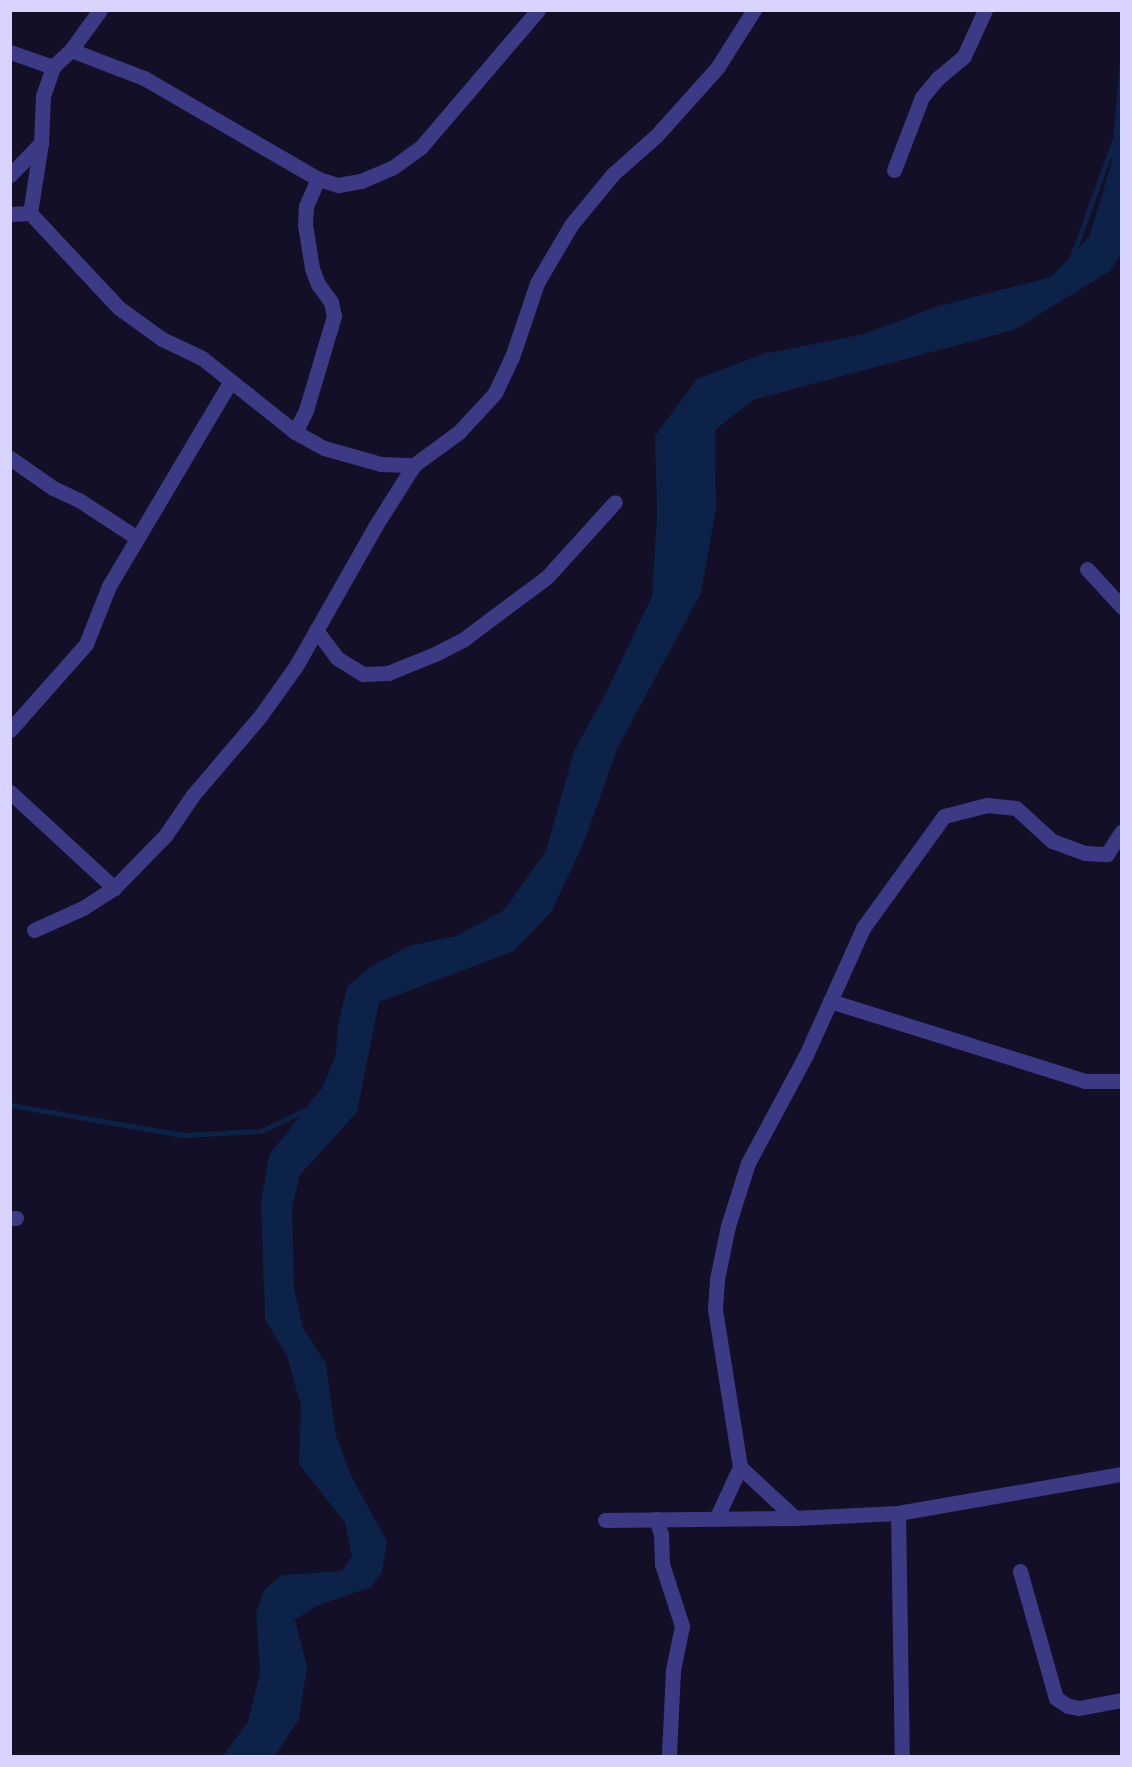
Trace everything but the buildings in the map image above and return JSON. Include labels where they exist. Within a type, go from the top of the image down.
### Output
[{"type":"street","points":[[71,50],[144,78],[318,179],[338,185],[361,181],[392,168],[421,147],[538,10]]},
{"type":"street","points":[[34,930],[83,908],[114,888],[165,836],[212,770],[261,715],[296,666],[376,525],[414,465],[459,432],[495,393],[512,357],[537,283],[571,225],[613,174],[656,135],[717,68],[754,10]]},
{"type":"street","points":[[894,170],[922,97],[938,78],[964,56],[985,10]]},
{"type":"street","points":[[30,213],[41,143],[44,96],[53,67],[71,50],[96,13]]},
{"type":"street","points":[[10,52],[53,67]]},
{"type":"street","points":[[10,175],[41,143]]},
{"type":"street","points":[[295,432],[306,410],[334,316],[331,302],[318,284],[312,268],[305,225],[306,206],[318,179]]},
{"type":"street","points":[[30,213],[118,308],[162,339],[202,358],[295,432],[324,448],[381,464],[414,465]]},
{"type":"street","points":[[10,214],[30,213]]},
{"type":"street","points":[[10,730],[86,644],[109,586],[230,382]]},
{"type":"street","points":[[10,458],[53,488],[79,500],[137,538]]},
{"type":"street","points":[[316,630],[337,658],[363,674],[388,673],[435,654],[464,639],[547,577],[615,502]]},
{"type":"street","points":[[1088,569],[1122,607]]},
{"type":"street","points":[[10,792],[114,888]]},
{"type":"street","points":[[716,1519],[740,1467],[715,1309],[717,1279],[728,1226],[748,1163],[806,1055],[863,928],[944,816],[987,806],[1016,808],[1052,841],[1085,853],[1107,854],[1122,831]]},
{"type":"street","points":[[830,1001],[1085,1081],[1122,1081]]},
{"type":"street","points":[[740,1467],[795,1518]]},
{"type":"street","points":[[605,1520],[795,1518],[898,1513],[1122,1474]]},
{"type":"street","points":[[898,1513],[902,1756]]},
{"type":"street","points":[[656,1519],[661,1534],[662,1564],[682,1626],[674,1670],[669,1756]]},
{"type":"street","points":[[1020,1571],[1056,1698],[1068,1706],[1079,1708],[1122,1700]]},
{"type":"water","points":[[1121,47],[1121,254],[1110,271],[1014,330],[753,400],[715,430],[716,509],[701,593],[617,749],[586,837],[552,911],[514,951],[379,1002],[357,1112],[300,1175],[292,1208],[294,1288],[303,1328],[326,1364],[336,1436],[352,1478],[387,1541],[382,1572],[371,1587],[316,1606],[295,1620],[307,1667],[299,1719],[275,1756],[223,1756],[248,1722],[260,1672],[256,1612],[265,1589],[282,1575],[342,1571],[352,1556],[345,1523],[299,1464],[301,1406],[287,1356],[265,1319],[261,1203],[269,1155],[334,1073],[338,1025],[347,987],[370,967],[409,946],[457,936],[504,910],[546,851],[574,751],[607,691],[652,596],[657,515],[655,436],[697,379],[763,354],[864,334],[936,307],[1051,277],[1089,237],[1111,165]]},
{"type":"waterway","points":[[1072,257],[1114,141]]},
{"type":"waterway","points":[[325,1086],[336,1060]]},
{"type":"waterway","points":[[10,1105],[184,1135],[261,1131],[306,1110]]}]
